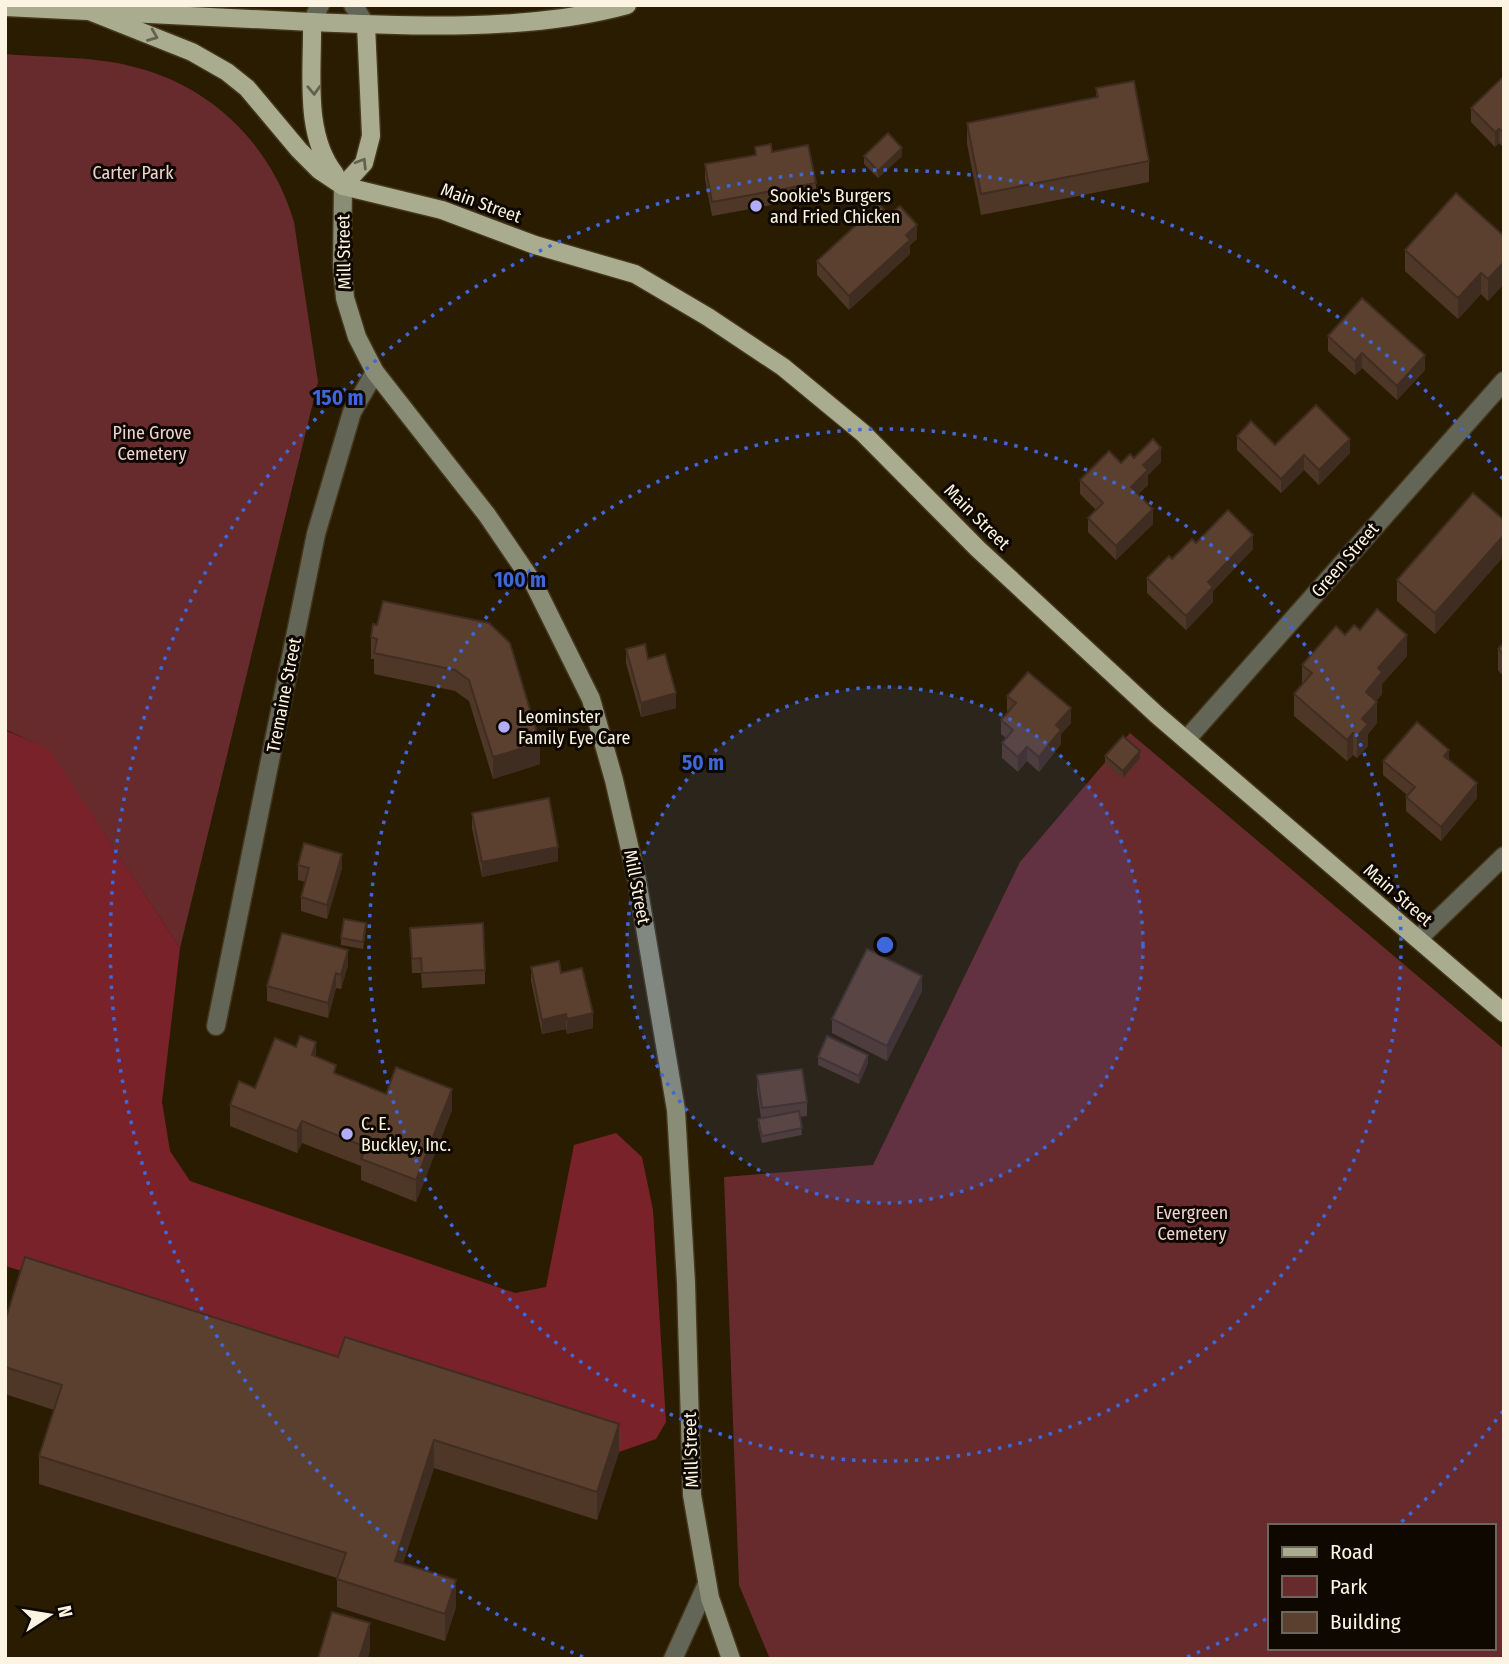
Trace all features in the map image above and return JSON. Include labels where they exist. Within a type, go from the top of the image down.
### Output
[{"type":"main road","points":[[5,7],[366,25],[541,20],[602,12],[627,5]]},
{"type":"main road","points":[[89,11],[192,52],[227,72],[247,88],[319,170],[343,186]]},
{"type":"main road","points":[[312,22],[315,138],[324,160],[343,186]]},
{"type":"main road","points":[[343,186],[364,163],[371,136],[366,25]]},
{"type":"main road","name":"Mill Street","points":[[343,186],[341,243],[345,298],[357,337],[374,372],[487,515],[534,584],[591,699],[614,780],[637,880],[676,1110],[686,1283],[692,1495],[707,1584],[731,1659]]},
{"type":"main road","name":"Main Street","points":[[343,186],[442,210],[535,245],[635,274],[718,323],[783,367],[863,433],[978,549],[1186,740],[1504,1013]]},
{"type":"street","points":[[312,22],[320,5]]},
{"type":"street","points":[[353,5],[366,25]]},
{"type":"street","name":"Tremaine Street","points":[[216,1026],[316,534],[352,412],[374,372]]},
{"type":"street","name":"Green Street","points":[[1186,740],[1504,381]]},
{"type":"street","points":[[1418,939],[1504,856]]},
{"type":"street","points":[[673,1659],[707,1584]]},
{"type":"green space","name":"Pine Grove Cemetery","points":[[5,54],[89,59],[122,64],[166,77],[191,90],[236,124],[255,146],[271,169],[294,222],[318,382],[180,948],[49,750],[5,729]]},
{"type":"green space","name":"Evergreen Cemetery","points":[[1130,733],[1504,1049],[1504,1659],[770,1659],[739,1585],[724,1177],[873,1165],[1020,862]]},
{"type":"shaded area","points":[[5,730],[49,749],[180,948],[162,1102],[170,1151],[190,1181],[515,1293],[546,1287],[574,1145],[616,1133],[642,1157],[653,1210],[666,1422],[656,1439],[619,1452],[345,1365],[5,1266]]},
{"type":"building","points":[[1504,76],[1504,133],[1499,129],[1495,132],[1471,108]]},
{"type":"building","points":[[1134,81],[1149,161],[981,194],[967,123],[1098,97],[1096,88]]},
{"type":"building","points":[[888,133],[902,148],[878,171],[864,156]]},
{"type":"building","points":[[771,144],[772,152],[808,145],[816,183],[712,202],[705,164],[756,155],[755,147]]},
{"type":"building","points":[[1456,193],[1504,236],[1504,262],[1488,279],[1481,273],[1458,298],[1405,250]]},
{"type":"building","points":[[879,204],[889,215],[900,206],[917,225],[906,235],[910,240],[849,296],[817,261]]},
{"type":"building","points":[[1362,298],[1425,355],[1397,386],[1362,353],[1355,361],[1328,336]]},
{"type":"building","points":[[1316,405],[1350,439],[1319,470],[1304,455],[1281,479],[1237,436],[1251,421],[1275,445]]},
{"type":"building","points":[[1153,439],[1161,448],[1143,465],[1148,470],[1131,487],[1153,509],[1116,546],[1088,518],[1103,503],[1080,480],[1109,451],[1121,463],[1130,454],[1134,458]]},
{"type":"building","points":[[1473,493],[1504,520],[1504,535],[1435,613],[1397,580]]},
{"type":"building","points":[[1228,510],[1253,535],[1208,582],[1213,587],[1186,616],[1147,578],[1169,556],[1172,559],[1192,539],[1196,543]]},
{"type":"building","points":[[383,601],[489,623],[510,643],[540,743],[493,757],[469,680],[455,670],[374,653],[377,639],[371,637],[373,624],[377,625]]},
{"type":"building","points":[[1377,609],[1407,635],[1378,668],[1382,672],[1366,692],[1377,702],[1362,719],[1368,724],[1357,737],[1353,733],[1347,740],[1294,694],[1312,673],[1302,665],[1336,626],[1345,635],[1354,625],[1360,630]]},
{"type":"building","points":[[1504,643],[1504,655],[1498,649]]},
{"type":"building","points":[[645,644],[648,659],[665,654],[676,693],[641,703],[626,649]]},
{"type":"building","points":[[1028,672],[1071,708],[1056,725],[1061,730],[1039,757],[1027,747],[1018,757],[1002,743],[1013,730],[1001,720],[1016,703],[1007,696]]},
{"type":"building","points":[[1417,722],[1449,750],[1444,756],[1477,783],[1441,827],[1406,797],[1415,787],[1383,761]]},
{"type":"building","points":[[1123,736],[1140,751],[1123,771],[1105,756]]},
{"type":"building","points":[[549,798],[558,847],[482,862],[472,813]]},
{"type":"building","points":[[304,843],[342,854],[327,905],[301,897],[309,868],[298,865]]},
{"type":"building","points":[[344,919],[366,923],[363,942],[341,938]]},
{"type":"building","points":[[483,923],[485,970],[422,973],[421,958],[412,959],[410,928]]},
{"type":"building","points":[[282,933],[348,950],[341,975],[336,973],[328,1003],[267,986]]},
{"type":"building","points":[[867,949],[922,976],[887,1046],[832,1019]]},
{"type":"building","points":[[559,961],[561,973],[582,968],[593,1013],[567,1019],[566,1014],[542,1020],[531,967]]},
{"type":"building","name":"C. E. Buckley, Inc.","points":[[300,1036],[316,1042],[312,1055],[336,1065],[334,1073],[386,1094],[396,1067],[452,1089],[416,1180],[361,1159],[366,1147],[302,1121],[297,1131],[230,1105],[239,1081],[255,1088],[275,1038],[296,1047]]},
{"type":"building","points":[[827,1036],[868,1055],[859,1076],[818,1057]]},
{"type":"building","points":[[802,1069],[807,1102],[762,1108],[757,1075]]},
{"type":"building","points":[[799,1111],[802,1128],[762,1136],[758,1119]]},
{"type":"building","points":[[25,1257],[338,1357],[345,1337],[619,1424],[597,1492],[434,1440],[395,1561],[456,1580],[445,1614],[337,1579],[346,1553],[39,1456],[62,1385],[5,1367],[5,1321]]},
{"type":"building","points":[[332,1612],[370,1623],[359,1659],[318,1659]]},
{"type":"place","name":"Sookie's Burgers and Fried Chicken","points":[[756,206]]},
{"type":"place","name":"Leominster Family Eye Care","points":[[504,727]]},
{"type":"place","name":"C. E. Buckley, Inc.","points":[[347,1134]]},
{"type":"park label","name":"Carter Park","points":[[133,173]]}]
